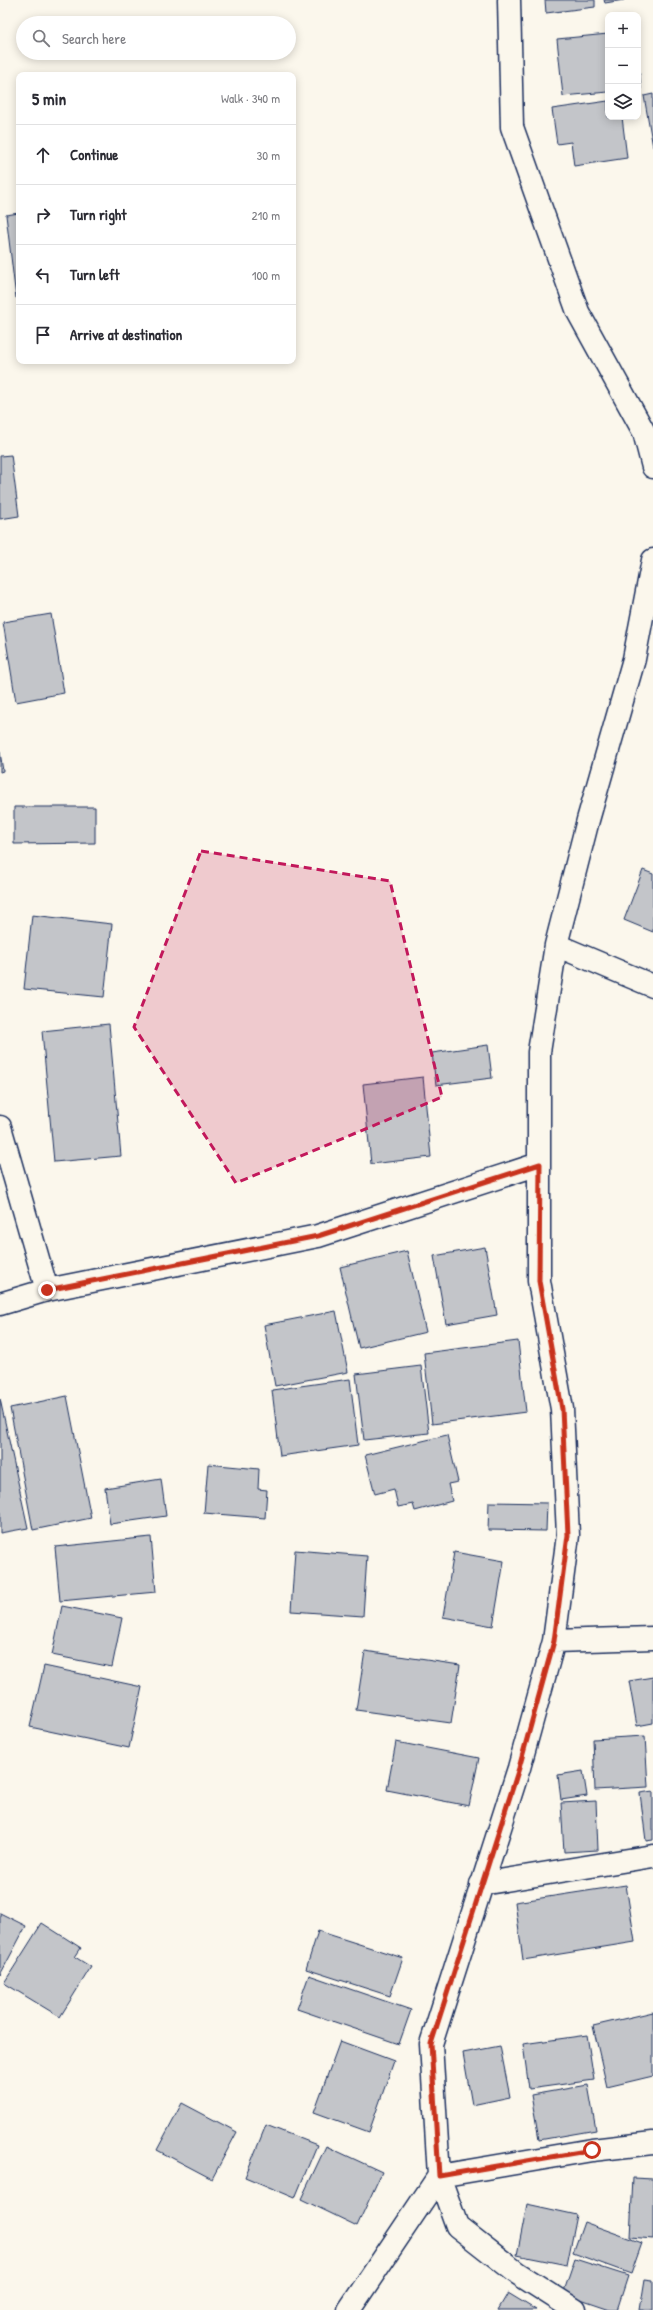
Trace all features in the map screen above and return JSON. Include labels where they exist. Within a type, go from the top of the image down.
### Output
[{"type":"street","points":[[509,0],[512,127],[578,312],[644,432],[653,467]]},
{"type":"street","points":[[574,2310],[517,2273],[457,2226],[439,2176],[431,2044],[519,1768],[554,1641],[568,1535],[562,1409],[539,1281],[539,1052],[556,946],[588,820],[634,658],[653,560]]},
{"type":"street","points":[[556,946],[653,986]]},
{"type":"street","points":[[0,1127],[47,1290]]},
{"type":"street","points":[[0,1304],[47,1290],[318,1236],[540,1164]]},
{"type":"street","points":[[554,1641],[653,1638]]},
{"type":"street","points":[[481,1884],[653,1856]]},
{"type":"street","points":[[349,2310],[439,2176],[592,2150],[653,2143]]},
{"type":"highlighted area","points":[[201,851],[390,881],[442,1097],[236,1183],[134,1027]]},
{"type":"building","points":[[545,0],[595,0],[595,7],[546,13]]},
{"type":"building","points":[[604,0],[624,0],[605,3]]},
{"type":"building","points":[[605,34],[605,92],[563,96],[557,39]]},
{"type":"building","points":[[653,94],[653,147],[644,96]]},
{"type":"building","points":[[605,101],[605,120],[622,120],[627,158],[574,166],[571,142],[557,144],[552,109]]},
{"type":"building","points":[[16,213],[16,298],[6,215]]},
{"type":"building","points":[[11,455],[19,516],[0,519],[0,456]]},
{"type":"building","points":[[51,614],[64,693],[16,702],[3,622]]},
{"type":"building","points":[[0,752],[3,771],[0,772]]},
{"type":"building","points":[[14,807],[95,807],[95,843],[14,844]]},
{"type":"building","points":[[643,870],[653,874],[653,932],[624,920]]},
{"type":"building","points":[[32,915],[112,924],[104,997],[24,989]]},
{"type":"building","points":[[109,1024],[121,1156],[54,1162],[42,1031]]},
{"type":"building","points":[[488,1045],[492,1078],[436,1085],[432,1053]]},
{"type":"building","points":[[423,1077],[431,1157],[371,1164],[363,1084]]},
{"type":"building","points":[[485,1247],[497,1315],[446,1324],[434,1256]]},
{"type":"building","points":[[407,1251],[426,1332],[359,1348],[340,1267]]},
{"type":"building","points":[[336,1311],[348,1372],[275,1386],[264,1325]]},
{"type":"building","points":[[518,1341],[526,1412],[432,1424],[424,1353]]},
{"type":"building","points":[[421,1366],[429,1433],[364,1440],[356,1374]]},
{"type":"building","points":[[350,1379],[358,1445],[280,1456],[272,1390]]},
{"type":"building","points":[[67,1396],[91,1518],[33,1530],[10,1408]]},
{"type":"building","points":[[0,1399],[28,1528],[0,1533]]},
{"type":"building","points":[[447,1435],[458,1482],[448,1484],[452,1501],[415,1511],[413,1504],[398,1507],[394,1489],[375,1494],[365,1455]]},
{"type":"building","points":[[208,1464],[259,1469],[258,1489],[267,1490],[265,1518],[204,1513]]},
{"type":"building","points":[[161,1479],[166,1516],[110,1524],[105,1488]]},
{"type":"building","points":[[489,1502],[547,1503],[546,1531],[488,1530]]},
{"type":"building","points":[[151,1537],[156,1592],[60,1601],[55,1547]]},
{"type":"building","points":[[295,1550],[367,1556],[363,1616],[291,1611]]},
{"type":"building","points":[[454,1552],[504,1561],[493,1626],[443,1617]]},
{"type":"building","points":[[62,1606],[122,1618],[112,1667],[52,1655]]},
{"type":"building","points":[[365,1651],[460,1665],[451,1723],[356,1710]]},
{"type":"building","points":[[44,1666],[142,1687],[129,1748],[30,1727]]},
{"type":"building","points":[[653,1677],[653,1723],[637,1726],[629,1681]]},
{"type":"building","points":[[645,1736],[648,1787],[595,1790],[593,1739]]},
{"type":"building","points":[[396,1742],[479,1758],[469,1806],[387,1790]]},
{"type":"building","points":[[583,1771],[587,1796],[561,1800],[558,1775]]},
{"type":"building","points":[[653,1791],[653,1840],[646,1841],[640,1793]]},
{"type":"building","points":[[596,1801],[598,1850],[564,1852],[561,1803]]},
{"type":"building","points":[[626,1885],[635,1942],[523,1960],[515,1902]]},
{"type":"building","points":[[0,1913],[26,1926],[0,1975]]},
{"type":"building","points":[[42,1923],[81,1948],[75,1957],[91,1967],[60,2017],[4,1983]]},
{"type":"building","points":[[318,1931],[403,1958],[390,1996],[306,1969]]},
{"type":"building","points":[[309,1975],[411,2010],[399,2044],[297,2009]]},
{"type":"building","points":[[653,2012],[653,2076],[607,2087],[593,2026]]},
{"type":"building","points":[[587,2035],[594,2080],[529,2089],[523,2044]]},
{"type":"building","points":[[340,2041],[394,2061],[369,2132],[314,2112]]},
{"type":"building","points":[[500,2046],[510,2097],[472,2105],[463,2053]]},
{"type":"building","points":[[588,2085],[596,2130],[539,2140],[531,2095]]},
{"type":"building","points":[[182,2103],[237,2132],[212,2179],[157,2150]]},
{"type":"building","points":[[266,2125],[317,2145],[295,2198],[245,2177]]},
{"type":"building","points":[[326,2146],[382,2172],[357,2226],[301,2199]]},
{"type":"building","points":[[633,2178],[653,2179],[653,2239],[630,2237]]},
{"type":"building","points":[[527,2204],[577,2215],[567,2265],[517,2255]]},
{"type":"building","points":[[584,2222],[642,2243],[631,2274],[573,2253]]},
{"type":"building","points":[[575,2259],[628,2276],[617,2310],[610,2310],[563,2294]]},
{"type":"building","points":[[645,2279],[653,2280],[653,2310],[640,2310]]},
{"type":"building","points":[[508,2293],[536,2310],[498,2310]]},
{"type":"route","points":[[47,1290],[318,1236],[540,1164],[539,1281],[562,1409],[568,1535],[554,1641],[519,1768],[431,2044],[439,2176],[592,2150]]}]
